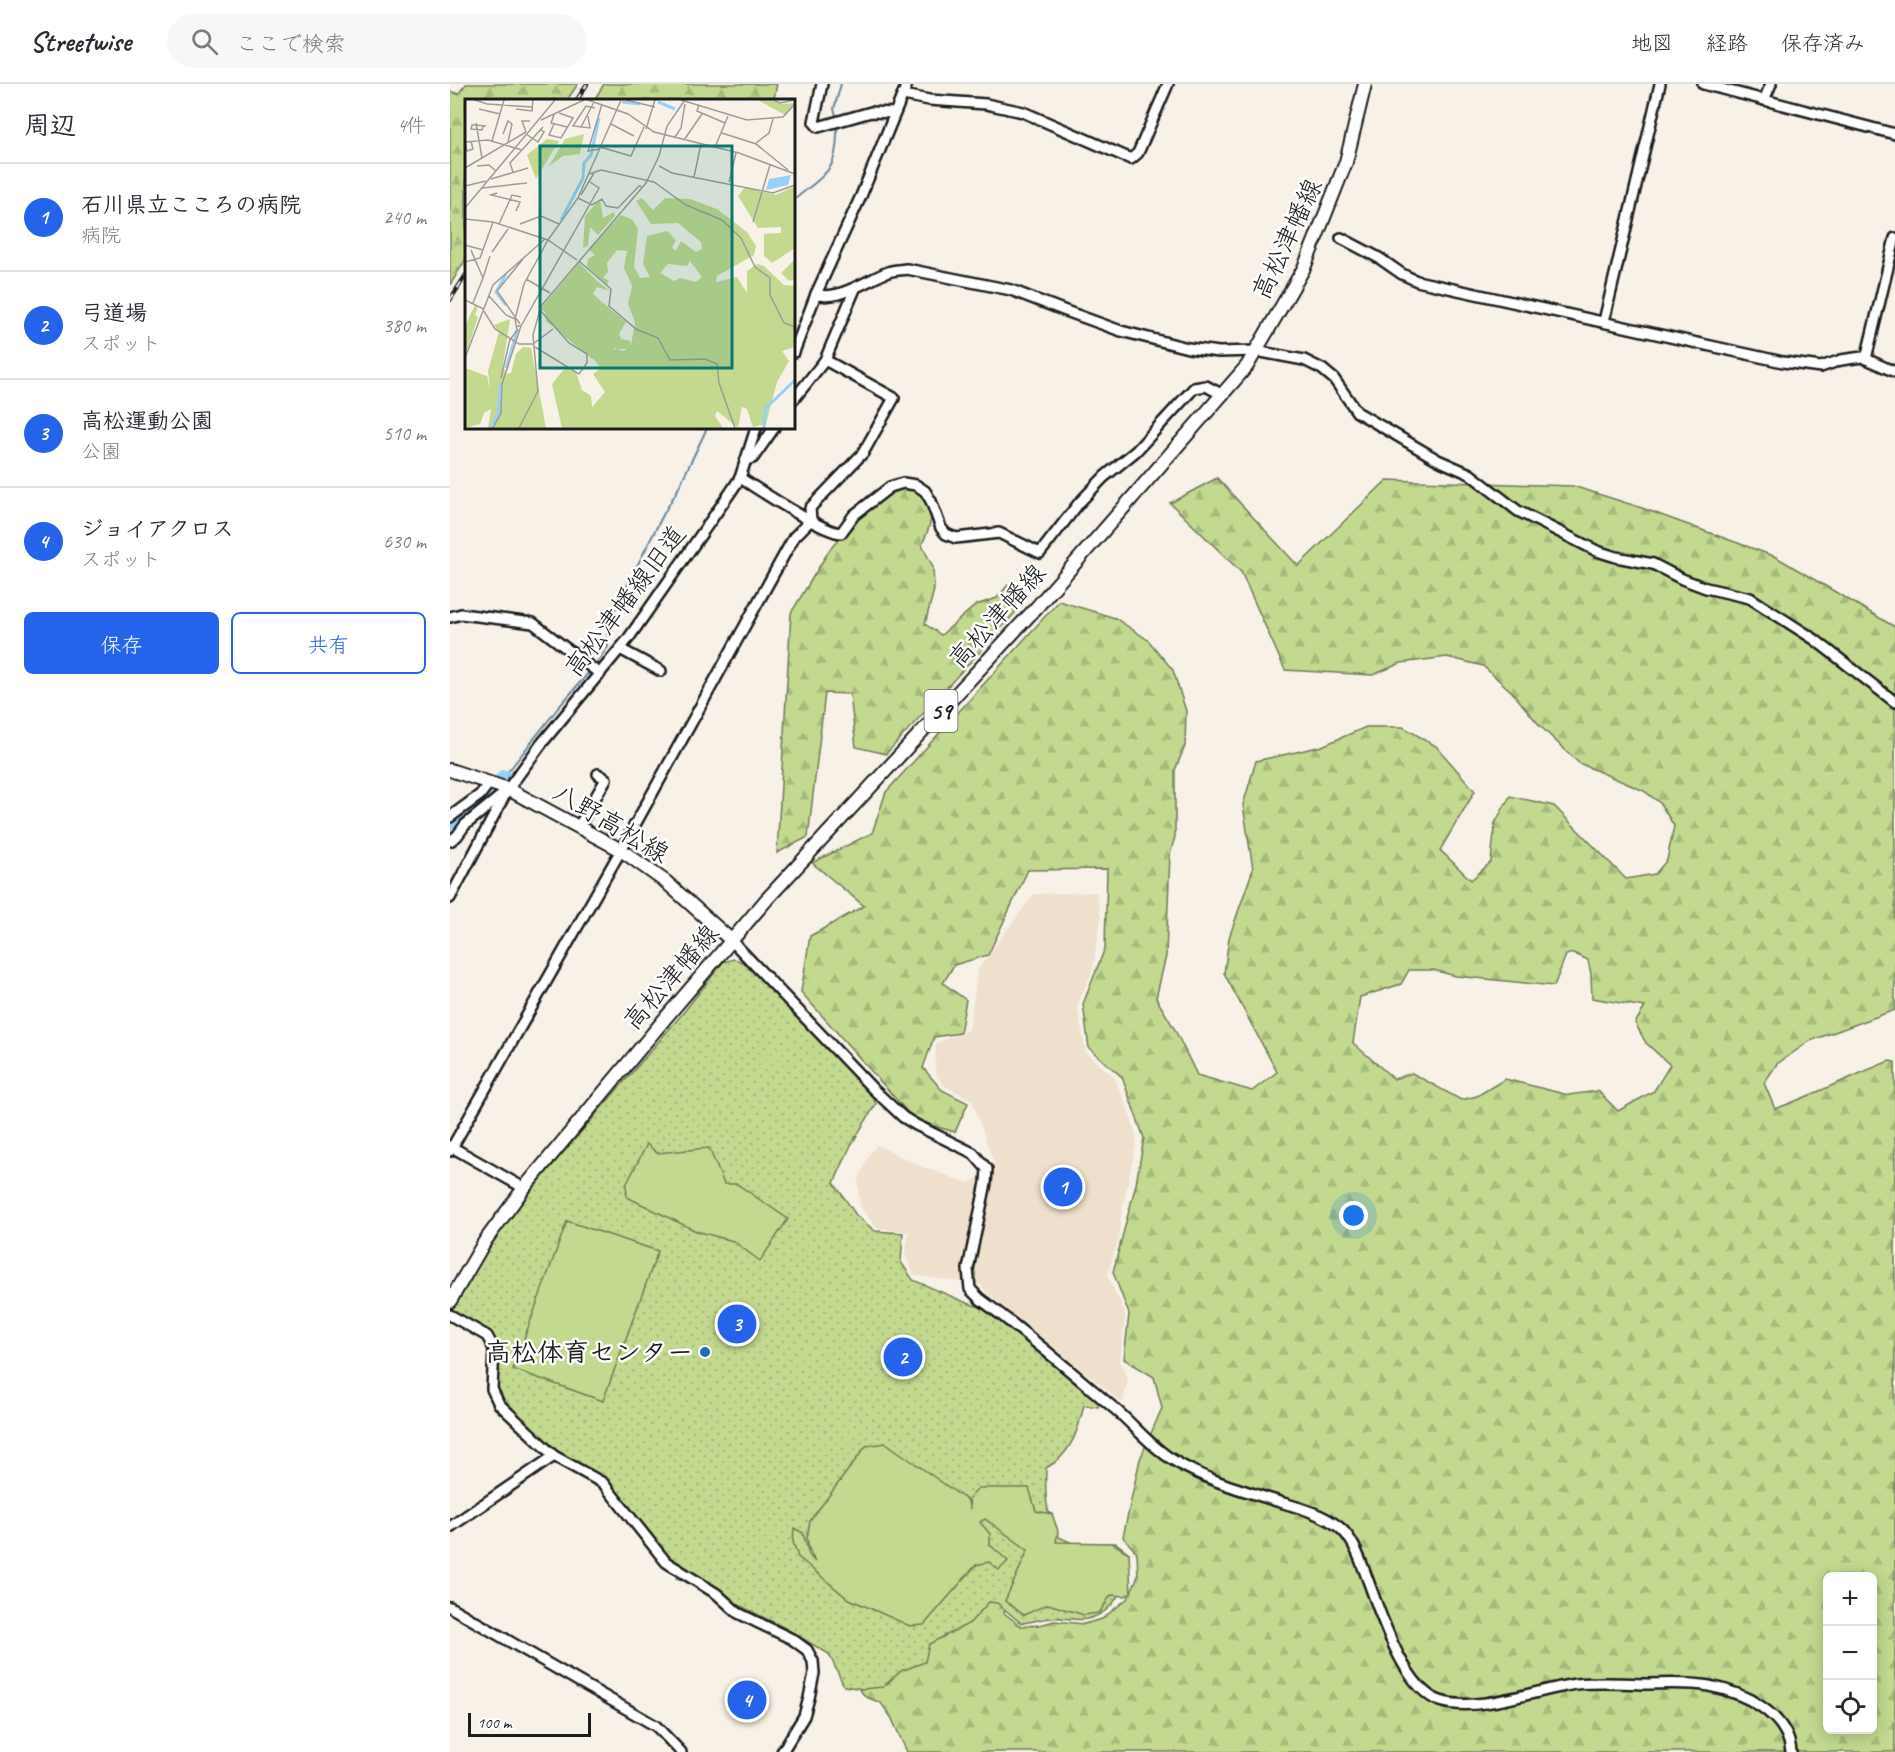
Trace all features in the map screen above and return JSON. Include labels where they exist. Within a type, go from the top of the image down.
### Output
[{"type":"main road","name":"高松津幡線","points":[[450,1301],[484,1241],[524,1188],[767,899],[1036,608],[1247,366],[1304,268],[1347,162],[1365,84]]},
{"type":"main road","name":"八野高松線","points":[[450,770],[499,786],[621,850],[666,882],[732,941]]},
{"type":"street","points":[[822,84],[814,123],[818,127],[871,112],[895,113]]},
{"type":"street","points":[[795,349],[816,294],[861,196],[907,84]]},
{"type":"street","points":[[903,95],[929,100],[986,104],[1023,112],[1131,159],[1138,153],[1168,84]]},
{"type":"street","points":[[1604,321],[1660,84]]},
{"type":"street","points":[[1703,84],[1895,134]]},
{"type":"street","points":[[1764,100],[1771,84]]},
{"type":"street","points":[[1341,238],[1417,281],[1812,368],[1821,368],[1850,357],[1862,357],[1895,372]]},
{"type":"street","points":[[1866,359],[1895,238]]},
{"type":"street","points":[[816,294],[823,297],[855,288],[890,271],[907,269],[1011,290],[1121,331],[1188,348],[1219,352],[1256,351],[1304,360],[1322,369],[1334,379],[1357,412],[1438,460],[1470,474],[1518,511],[1597,551],[1653,564],[1706,588],[1750,598],[1814,639],[1895,702]]},
{"type":"street","points":[[795,398],[825,360],[855,288]]},
{"type":"street","points":[[524,1188],[451,1148],[621,850],[794,537],[811,520],[810,508],[863,453],[894,398],[825,360]]},
{"type":"street","points":[[740,478],[835,533],[841,533],[854,515],[890,487],[903,483],[916,485],[925,491],[932,501],[941,528],[946,534],[956,538],[999,533],[1040,553],[1079,503],[1104,477],[1136,451],[1194,388],[1206,386],[1223,395]]},
{"type":"street","name":"高松津幡線旧道","points":[[499,786],[542,743],[654,604],[740,478],[756,429]]},
{"type":"street","points":[[746,460],[753,458],[773,429]]},
{"type":"street","points":[[450,617],[461,614],[533,623],[598,673]]},
{"type":"street","points":[[620,649],[661,671]]},
{"type":"street","points":[[579,826],[606,779],[598,774]]},
{"type":"street","points":[[450,817],[480,795],[499,786]]},
{"type":"street","points":[[450,842],[499,786]]},
{"type":"street","points":[[450,898],[499,786]]},
{"type":"street","points":[[732,941],[873,1089],[903,1117],[973,1153],[987,1169],[968,1269],[970,1289],[1046,1348],[1171,1459],[1209,1478],[1296,1507],[1339,1527],[1351,1541],[1362,1563],[1396,1648],[1410,1676],[1425,1692],[1438,1700],[1462,1705],[1506,1699],[1580,1684],[1711,1686],[1750,1700],[1768,1712],[1785,1731],[1791,1742],[1791,1752]]},
{"type":"street","points":[[450,1315],[488,1336],[491,1341],[494,1349],[492,1389],[499,1404],[554,1456],[603,1483],[666,1562],[717,1594],[738,1613],[807,1650],[813,1661],[814,1672],[809,1698],[804,1716],[782,1752]]},
{"type":"street","points":[[450,1527],[554,1456]]},
{"type":"street","points":[[450,1607],[656,1726],[681,1752]]},
{"type":"shaded area","points":[[1096,892],[1101,918],[1092,972],[1077,1005],[1086,1053],[1114,1077],[1137,1138],[1120,1221],[1119,1237],[1107,1276],[1124,1310],[1120,1361],[1128,1379],[1123,1403],[989,1295],[981,1285],[914,1275],[905,1255],[909,1232],[877,1228],[860,1206],[858,1181],[869,1155],[877,1145],[922,1167],[968,1183],[996,1169],[972,1100],[943,1085],[935,1071],[936,1043],[969,1030],[978,969],[1034,894]]},
{"type":"green space","points":[[466,84],[578,84],[568,99],[465,99],[465,261],[450,285],[450,91],[458,94]]},
{"type":"green space","points":[[604,84],[777,84],[774,98],[762,99],[595,99]]},
{"type":"green space","points":[[1217,478],[1298,566],[1387,480],[1573,486],[1639,507],[1776,557],[1895,627],[1895,1010],[1810,1041],[1777,1064],[1764,1083],[1775,1109],[1890,1061],[1895,1062],[1895,1752],[907,1752],[891,1717],[881,1703],[866,1697],[837,1665],[818,1639],[1013,1579],[1004,1613],[1021,1626],[1040,1625],[1054,1621],[1084,1624],[1102,1619],[1128,1598],[1138,1576],[1137,1553],[1123,1537],[1140,1459],[1162,1408],[1154,1377],[1124,1359],[1129,1314],[1113,1272],[1136,1184],[1144,1138],[1122,1077],[1089,1048],[1083,1004],[1105,948],[1107,869],[1028,870],[988,955],[954,965],[943,983],[966,1000],[960,1033],[934,1037],[923,1068],[942,1090],[968,1103],[955,1132],[911,1116],[801,992],[810,936],[864,906],[812,863],[872,833],[886,792],[1059,601],[1115,618],[1148,640],[1173,670],[1186,711],[1185,746],[1175,770],[1175,837],[1170,854],[1166,956],[1156,998],[1197,1075],[1252,1091],[1277,1072],[1224,973],[1229,938],[1253,869],[1243,805],[1256,761],[1322,746],[1366,727],[1403,727],[1436,746],[1475,791],[1440,850],[1471,880],[1491,862],[1495,823],[1510,796],[1554,806],[1626,879],[1655,874],[1667,860],[1674,826],[1660,803],[1644,791],[1579,763],[1540,726],[1512,692],[1483,666],[1447,657],[1401,663],[1373,675],[1285,670],[1241,572],[1170,503]],"holes":[[[1573,953],[1588,960],[1592,998],[1645,1007],[1635,1023],[1646,1043],[1670,1065],[1654,1091],[1618,1111],[1598,1091],[1568,1095],[1505,1079],[1477,1096],[1461,1100],[1412,1073],[1394,1079],[1353,1043],[1360,997],[1401,984],[1409,970],[1433,970],[1456,976],[1554,986],[1566,955]]]},
{"type":"green space","points":[[904,486],[923,497],[931,511],[930,524],[922,545],[933,567],[934,590],[925,624],[941,635],[976,605],[997,598],[1008,585],[1017,596],[1015,613],[886,754],[856,747],[850,694],[825,693],[808,837],[777,853],[791,613],[830,549],[861,511],[887,491]]},
{"type":"green space","points":[[734,959],[746,963],[872,1096],[876,1104],[851,1145],[834,1183],[856,1215],[875,1231],[903,1233],[901,1262],[913,1280],[980,1307],[1055,1362],[1100,1401],[1098,1407],[1084,1405],[1072,1441],[1062,1456],[1046,1468],[1046,1496],[1048,1511],[1059,1537],[1072,1543],[1116,1543],[1129,1553],[1123,1584],[1119,1594],[1107,1610],[1087,1619],[1049,1618],[1021,1623],[997,1603],[989,1602],[970,1623],[929,1644],[925,1662],[901,1671],[883,1687],[863,1689],[844,1686],[829,1654],[783,1627],[717,1594],[676,1578],[683,1567],[666,1556],[606,1481],[561,1457],[496,1396],[496,1345],[492,1335],[450,1313],[474,1270],[506,1223],[545,1174],[683,1013],[723,962]]},
{"type":"green space","points":[[647,1144],[657,1153],[709,1148],[724,1184],[737,1184],[788,1219],[760,1261],[733,1241],[696,1231],[627,1197],[626,1185]]},
{"type":"green space","points":[[567,1221],[658,1251],[603,1401],[513,1369]]},
{"type":"green space","points":[[886,1443],[968,1501],[970,1509],[969,1499],[978,1488],[1029,1488],[1036,1511],[1052,1514],[1058,1531],[1056,1542],[1112,1543],[1129,1553],[1131,1593],[1125,1596],[1111,1595],[1099,1613],[1084,1615],[1048,1604],[1024,1615],[1005,1601],[1028,1550],[985,1519],[980,1522],[990,1534],[990,1545],[1008,1561],[999,1570],[989,1562],[976,1565],[924,1625],[910,1626],[847,1598],[798,1557],[793,1542],[794,1528],[803,1533],[809,1555],[815,1562],[807,1538],[810,1521],[866,1446]]},
{"type":"waterway","points":[[837,118],[834,109],[841,84]]},
{"type":"waterway","points":[[795,199],[829,169],[835,152],[837,124]]},
{"type":"waterway","points":[[594,666],[608,647],[607,628],[611,617],[707,429]]},
{"type":"waterway","points":[[504,777],[590,671]]},
{"type":"waterway","points":[[450,828],[491,796],[504,777]]},
{"type":"railway","points":[[578,99],[587,84]]},
{"type":"railway","points":[[450,300],[465,277]]},
{"type":"place","name":"石川県立こころの病院","points":[[1063,1187]]},
{"type":"place","name":"高松運動公園","points":[[737,1324]]},
{"type":"place","name":"高松体育センター","points":[[705,1352]]},
{"type":"place","name":"弓道場","points":[[903,1357]]},
{"type":"place","name":"ジョイアクロス","points":[[747,1700]]}]
